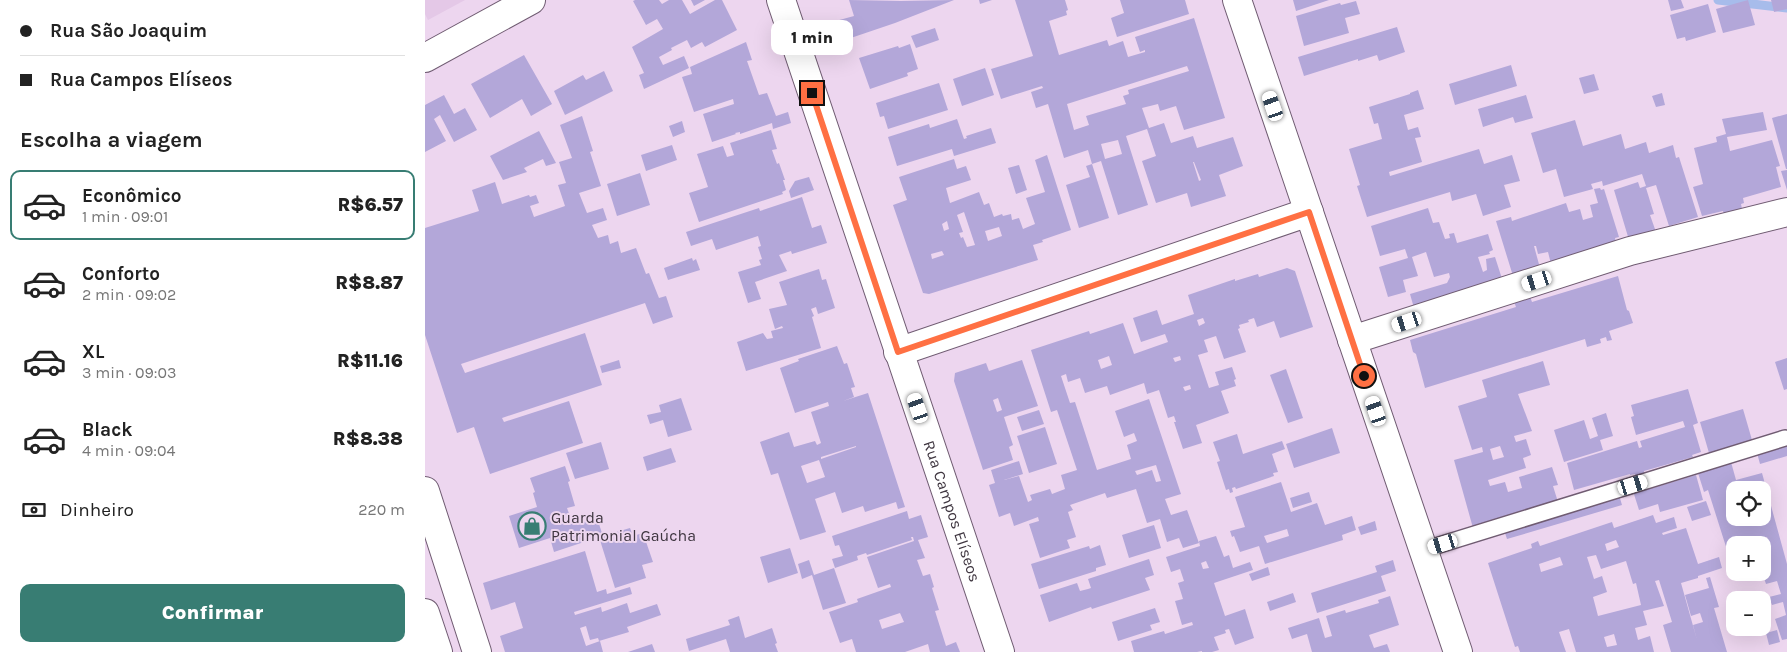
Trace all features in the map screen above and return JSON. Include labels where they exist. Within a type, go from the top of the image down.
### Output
[{"type":"street","points":[[425,58],[531,0]]},
{"type":"street","name":"Rua Campos Elíseos","points":[[781,0],[898,352],[1001,652]]},
{"type":"street","points":[[1237,0],[1458,652]]},
{"type":"street","points":[[898,352],[1309,212]]},
{"type":"street","points":[[1352,340],[1630,251],[1787,212]]},
{"type":"street","points":[[425,491],[477,652]]},
{"type":"street","points":[[425,613],[438,652]]},
{"type":"lane","points":[[1423,550],[1785,438]]},
{"type":"shaded area","points":[[425,0],[465,0],[428,20],[425,14]]},
{"type":"building","points":[[659,0],[662,4],[669,0],[682,0],[690,14],[715,0],[722,0],[737,30],[705,47],[702,42],[691,48],[687,40],[671,48],[672,50],[659,57],[663,65],[684,56],[689,68],[644,89],[639,75],[644,73],[632,47],[663,29],[657,19],[646,25],[633,1]]},
{"type":"building","points":[[691,0],[705,0],[694,6]]},
{"type":"building","points":[[849,0],[954,0],[839,42],[832,22],[854,16]]},
{"type":"building","points":[[979,0],[992,0],[980,4]]},
{"type":"building","points":[[1015,0],[1065,0],[1068,10],[1066,11],[1067,15],[1049,21],[1059,55],[1107,40],[1109,46],[1123,41],[1128,57],[1145,52],[1145,50],[1140,52],[1135,37],[1194,18],[1225,118],[1184,130],[1176,106],[1160,111],[1158,104],[1142,108],[1149,128],[1164,123],[1171,143],[1193,136],[1197,148],[1233,137],[1243,166],[1219,175],[1226,196],[1191,207],[1187,193],[1156,203],[1142,161],[1156,156],[1147,129],[1126,136],[1148,205],[1118,215],[1101,161],[1092,164],[1088,150],[1064,158],[1048,104],[1036,108],[1031,92],[1043,88],[1042,86],[1001,99],[991,69],[1033,56]],"holes":[[[1187,66],[1189,71],[1128,90],[1129,94],[1123,96],[1126,104],[1086,116],[1089,125],[1074,130],[1067,104]],[[1118,140],[1122,154],[1105,159],[1101,144]],[[1193,162],[1201,180],[1199,181]]]},
{"type":"building","points":[[1120,0],[1185,0],[1189,14],[1117,37],[1111,18],[1124,13]]},
{"type":"building","points":[[1293,0],[1329,0],[1296,11]]},
{"type":"building","points":[[1668,0],[1681,0],[1684,8],[1671,11]]},
{"type":"building","points":[[1748,0],[1755,25],[1723,33],[1716,9]]},
{"type":"building","points":[[1771,0],[1787,0],[1787,9],[1774,12]]},
{"type":"building","points":[[1356,1],[1360,14],[1345,18],[1349,33],[1304,46],[1296,16],[1340,3],[1341,5]]},
{"type":"building","points":[[1708,4],[1716,32],[1686,41],[1685,37],[1677,39],[1670,15]]},
{"type":"building","points":[[1397,27],[1405,52],[1379,61],[1377,55],[1358,61],[1358,59],[1304,76],[1298,57]]},
{"type":"building","points":[[935,28],[939,40],[916,48],[911,36]]},
{"type":"building","points":[[746,42],[752,60],[747,61],[759,95],[767,93],[776,116],[788,112],[791,123],[773,129],[772,123],[740,134],[740,132],[735,133],[712,142],[703,114],[734,104],[733,99],[694,112],[682,77],[692,74],[690,67]]},
{"type":"building","points":[[910,44],[918,69],[907,73],[908,76],[870,89],[859,58]]},
{"type":"building","points":[[524,55],[552,104],[531,116],[522,99],[490,118],[471,84]]},
{"type":"building","points":[[1511,65],[1517,86],[1455,105],[1449,84]]},
{"type":"building","points":[[985,68],[994,95],[962,106],[953,79]]},
{"type":"building","points":[[604,71],[613,91],[565,115],[554,91],[583,75],[586,80]]},
{"type":"building","points":[[1594,74],[1599,90],[1584,94],[1579,78]]},
{"type":"building","points":[[939,83],[948,110],[888,129],[884,116],[880,117],[876,103]]},
{"type":"building","points":[[1418,90],[1424,109],[1404,115],[1408,130],[1418,127],[1421,137],[1415,138],[1422,162],[1389,172],[1390,176],[1479,149],[1484,164],[1512,155],[1520,181],[1504,185],[1511,207],[1483,216],[1476,194],[1452,201],[1450,192],[1367,217],[1357,186],[1360,185],[1349,149],[1382,139],[1378,123],[1374,124],[1369,107]]},
{"type":"building","points":[[1662,93],[1665,105],[1656,107],[1652,96]]},
{"type":"building","points":[[444,95],[454,114],[465,108],[477,130],[454,142],[440,115],[434,119],[446,141],[425,152],[425,105]]},
{"type":"building","points":[[1526,95],[1533,118],[1515,123],[1513,117],[1483,127],[1478,109]]},
{"type":"building","points":[[1763,112],[1767,130],[1727,137],[1730,151],[1772,140],[1780,166],[1776,167],[1781,187],[1743,198],[1742,209],[1724,214],[1723,211],[1702,216],[1693,187],[1703,184],[1694,148],[1717,142],[1716,137],[1726,134],[1722,119]]},
{"type":"building","points":[[1787,114],[1787,169],[1786,169],[1772,118]]},
{"type":"building","points":[[582,116],[593,151],[590,152],[601,186],[579,193],[587,213],[603,208],[607,220],[592,225],[598,238],[608,235],[610,244],[618,241],[621,253],[636,248],[646,274],[649,273],[659,298],[666,296],[673,317],[653,324],[645,303],[461,364],[465,373],[585,333],[602,385],[502,418],[504,422],[569,401],[583,443],[490,474],[474,427],[457,433],[425,335],[425,228],[479,211],[472,190],[495,182],[502,204],[529,195],[530,197],[536,195],[539,203],[530,206],[534,217],[565,206],[558,185],[566,183],[559,162],[572,158],[560,125]]},
{"type":"building","points":[[957,119],[964,139],[967,138],[966,136],[991,128],[996,143],[954,156],[952,149],[897,166],[888,137],[929,124],[930,128]]},
{"type":"building","points":[[1575,120],[1583,146],[1621,134],[1625,149],[1646,142],[1649,153],[1673,145],[1676,158],[1679,157],[1698,217],[1669,226],[1656,185],[1646,188],[1654,214],[1650,215],[1656,232],[1629,240],[1614,190],[1638,182],[1640,188],[1646,186],[1642,174],[1603,186],[1602,181],[1591,184],[1593,189],[1564,197],[1556,169],[1543,173],[1531,133]]},
{"type":"building","points":[[682,121],[685,132],[673,137],[669,126]]},
{"type":"building","points":[[771,130],[777,149],[772,150],[785,180],[783,180],[786,190],[782,192],[783,194],[699,222],[689,193],[708,187],[697,154],[723,146],[727,157],[734,155],[730,143]]},
{"type":"building","points":[[539,131],[556,163],[546,166],[543,159],[524,168],[527,172],[503,180],[490,156]]},
{"type":"building","points":[[672,145],[677,160],[646,171],[641,155]]},
{"type":"building","points":[[1047,155],[1071,230],[1033,245],[1038,260],[929,294],[923,293],[893,205],[907,200],[899,177],[954,159],[957,169],[966,166],[971,180],[946,188],[950,203],[979,192],[984,205],[989,203],[994,217],[1002,214],[1003,216],[1011,214],[1012,220],[1019,218],[1023,229],[1035,224],[1026,198],[1045,192],[1035,160]],"holes":[[[964,212],[975,245],[967,247],[963,237],[961,238],[959,233],[963,232],[957,215]],[[947,221],[949,229],[944,231],[942,224]],[[999,227],[1002,236],[988,241],[985,231]],[[942,251],[944,255],[932,259],[931,254]]]},
{"type":"building","points":[[1092,164],[1109,218],[1079,228],[1066,185],[1090,177],[1086,166]]},
{"type":"building","points":[[1019,165],[1027,190],[1016,194],[1008,168]]},
{"type":"building","points":[[1787,170],[1787,190],[1781,171]]},
{"type":"building","points":[[640,173],[650,205],[617,216],[607,184]]},
{"type":"building","points":[[809,177],[814,190],[791,198],[789,191],[795,181]]},
{"type":"building","points":[[1600,188],[1601,190],[1604,189],[1619,237],[1615,238],[1616,243],[1590,252],[1589,250],[1581,252],[1582,255],[1551,264],[1548,252],[1538,254],[1536,246],[1534,246],[1540,268],[1513,276],[1496,221],[1511,217],[1512,221],[1566,203],[1569,212],[1580,209],[1583,220],[1593,217],[1590,205],[1598,203],[1594,189]]},
{"type":"building","points":[[802,197],[812,228],[821,225],[827,243],[792,254],[791,251],[779,255],[787,271],[755,282],[761,299],[748,303],[738,272],[761,265],[759,260],[762,259],[758,247],[761,246],[758,236],[716,250],[712,239],[691,246],[686,232],[759,208],[760,211]]},
{"type":"building","points":[[1428,208],[1433,223],[1439,222],[1445,239],[1450,238],[1449,234],[1454,233],[1457,243],[1488,234],[1493,250],[1489,252],[1490,254],[1478,257],[1483,272],[1487,270],[1486,259],[1495,257],[1505,288],[1416,315],[1410,294],[1447,283],[1450,277],[1449,273],[1434,277],[1426,252],[1412,257],[1418,276],[1403,280],[1406,292],[1388,297],[1379,267],[1408,258],[1405,249],[1380,256],[1371,226]]},
{"type":"building","points":[[692,258],[693,261],[696,259],[700,270],[668,280],[664,268]]},
{"type":"building","points":[[1287,268],[1295,271],[1313,327],[1280,338],[1274,321],[1257,327],[1254,318],[1248,320],[1249,322],[1239,325],[1240,328],[1238,329],[1246,352],[1224,359],[1216,336],[1204,340],[1208,352],[1198,355],[1209,388],[1219,385],[1215,372],[1232,367],[1236,386],[1221,391],[1229,413],[1196,425],[1202,443],[1183,449],[1174,422],[1176,422],[1174,416],[1168,418],[1159,390],[1147,394],[1144,383],[1110,395],[1107,386],[1085,393],[1080,378],[1068,382],[1066,374],[1061,376],[1070,403],[1075,402],[1097,470],[1131,459],[1127,445],[1137,441],[1134,433],[1124,437],[1115,411],[1149,399],[1181,494],[1165,499],[1171,515],[1187,510],[1199,543],[1183,548],[1179,538],[1167,542],[1160,519],[1147,523],[1136,489],[1107,498],[1105,493],[1070,505],[1073,510],[1068,512],[1076,537],[1067,540],[1070,548],[1040,558],[1029,524],[1039,521],[1038,517],[1014,526],[1010,513],[999,517],[989,485],[995,483],[991,470],[1019,461],[1023,474],[1004,480],[1019,476],[1028,502],[1032,500],[1030,495],[1050,489],[1052,494],[1065,489],[1061,475],[1077,470],[1057,410],[1051,412],[1031,350],[1089,331],[1090,334],[1123,323],[1134,354],[1168,342],[1165,334],[1141,342],[1133,318],[1157,310],[1162,325],[1194,314],[1188,295],[1235,279],[1235,281],[1258,274],[1259,277]],"holes":[[[1203,318],[1205,323],[1199,326],[1197,320]],[[1109,356],[1112,365],[1101,369],[1098,360]],[[1180,356],[1181,360],[1175,362],[1173,358]],[[1190,385],[1191,389],[1185,391],[1183,387]],[[1156,465],[1161,481],[1156,482],[1152,470],[1137,475],[1135,471]]]},
{"type":"building","points":[[819,269],[822,280],[826,279],[835,308],[818,314],[816,307],[811,309],[821,348],[746,371],[737,342],[763,333],[767,339],[773,338],[771,331],[783,328],[782,326],[775,329],[769,309],[787,305],[779,282]]},
{"type":"building","points":[[1618,276],[1627,310],[1633,323],[1609,331],[1612,340],[1607,341],[1606,337],[1600,339],[1601,343],[1587,347],[1585,339],[1425,388],[1416,354],[1413,352],[1410,340],[1516,307],[1513,299],[1529,294],[1532,302]]},
{"type":"building","points":[[837,346],[844,364],[847,363],[855,387],[851,388],[854,397],[843,401],[868,393],[905,507],[898,509],[896,502],[865,512],[863,506],[842,513],[835,492],[815,499],[826,532],[800,540],[778,473],[771,475],[760,442],[789,432],[794,447],[815,441],[817,445],[821,443],[811,412],[829,406],[828,402],[795,413],[780,368],[799,361],[798,359]],"holes":[[[856,447],[821,459],[821,457]],[[819,460],[825,477],[807,483],[801,466]]]},
{"type":"building","points":[[1787,358],[1787,389],[1784,390],[1775,362]]},
{"type":"building","points":[[619,360],[621,368],[602,373],[600,366]]},
{"type":"building","points":[[1022,360],[1038,406],[1004,417],[1013,445],[1009,447],[1013,460],[983,470],[954,381],[955,373],[986,363],[989,371]],"holes":[[[998,398],[1002,410],[997,412],[993,400]]]},
{"type":"building","points":[[1543,361],[1550,385],[1518,394],[1532,431],[1514,436],[1516,442],[1526,439],[1531,455],[1523,458],[1526,468],[1488,480],[1490,486],[1505,482],[1508,492],[1522,488],[1519,477],[1552,467],[1558,485],[1553,486],[1558,502],[1473,528],[1454,460],[1483,452],[1482,447],[1472,450],[1458,406],[1487,397],[1482,380]],"holes":[[[1500,446],[1504,457],[1493,460],[1490,449]]]},
{"type":"building","points":[[1286,369],[1303,418],[1288,423],[1270,375]]},
{"type":"building","points":[[1688,389],[1698,423],[1693,425],[1701,452],[1692,455],[1693,457],[1644,471],[1645,475],[1636,477],[1635,474],[1630,474],[1574,490],[1567,463],[1637,441],[1639,448],[1642,447],[1640,441],[1685,427],[1683,421],[1636,435],[1631,417],[1634,416],[1631,405]]},
{"type":"building","points":[[681,398],[692,430],[668,437],[663,420],[650,424],[647,415],[661,412],[659,405]]},
{"type":"building","points":[[1743,409],[1752,440],[1721,452],[1720,450],[1709,453],[1700,422]]},
{"type":"building","points":[[1039,410],[1044,424],[1022,431],[1017,417]]},
{"type":"building","points":[[1606,413],[1613,436],[1600,440],[1603,450],[1564,462],[1554,430],[1584,420],[1590,439],[1598,436],[1592,418]]},
{"type":"building","points":[[1045,427],[1057,464],[1029,473],[1017,436]]},
{"type":"building","points":[[1332,428],[1340,453],[1294,468],[1286,444]]},
{"type":"building","points":[[1237,434],[1243,454],[1282,441],[1285,449],[1272,454],[1278,472],[1273,473],[1274,476],[1236,489],[1235,487],[1232,488],[1233,492],[1230,493],[1229,489],[1226,490],[1217,462],[1220,461],[1213,442]]},
{"type":"building","points":[[601,442],[609,469],[575,479],[566,453]]},
{"type":"building","points":[[1787,444],[1787,456],[1760,464],[1757,453]]},
{"type":"building","points":[[671,448],[676,462],[647,471],[643,457]]},
{"type":"building","points":[[1731,462],[1736,480],[1762,473],[1764,481],[1726,481],[1726,526],[1771,526],[1771,506],[1787,564],[1787,639],[1782,640],[1775,619],[1786,615],[1783,602],[1772,605],[1771,602],[1771,596],[1781,594],[1777,581],[1766,584],[1765,581],[1771,581],[1771,536],[1726,536],[1726,547],[1708,490],[1704,492],[1698,473]]},
{"type":"building","points":[[565,466],[575,506],[567,508],[573,525],[597,518],[603,536],[630,528],[633,536],[643,533],[653,562],[642,565],[646,578],[615,588],[599,537],[554,552],[550,538],[519,548],[509,516],[537,507],[533,493],[535,492],[530,478]]},
{"type":"building","points":[[1696,475],[1703,500],[1660,512],[1658,504],[1639,510],[1633,491],[1652,486],[1653,488]]},
{"type":"building","points":[[1281,482],[1291,512],[1317,503],[1325,525],[1352,516],[1356,530],[1342,535],[1343,540],[1265,564],[1259,546],[1240,552],[1234,536],[1232,537],[1230,531],[1245,527],[1235,497]],"holes":[[[1287,529],[1289,536],[1267,543],[1264,536]]]},
{"type":"building","points":[[1309,492],[1312,502],[1293,508],[1290,498]]},
{"type":"building","points":[[1619,495],[1622,505],[1507,539],[1504,530]]},
{"type":"building","points":[[1706,501],[1711,515],[1692,521],[1687,507]]},
{"type":"building","points":[[907,511],[909,519],[921,515],[928,537],[918,540],[925,558],[917,560],[923,576],[930,574],[939,610],[935,611],[946,646],[956,642],[960,652],[930,652],[928,644],[905,652],[856,652],[852,639],[840,643],[829,612],[858,602],[857,599],[891,587],[890,584],[878,588],[867,557],[914,541],[913,537],[911,537],[912,540],[867,555],[866,553],[857,556],[858,560],[835,568],[832,559],[843,556],[839,545],[835,546],[832,536]],"holes":[[[900,613],[904,622],[882,629],[879,620]]]},
{"type":"building","points":[[1653,515],[1656,523],[1674,517],[1677,528],[1662,533],[1663,535],[1686,528],[1698,564],[1719,557],[1722,568],[1681,583],[1697,640],[1693,625],[1703,622],[1700,613],[1691,616],[1685,595],[1709,588],[1706,578],[1710,577],[1719,607],[1714,608],[1727,652],[1671,652],[1663,625],[1672,622],[1659,580],[1655,581],[1664,606],[1643,611],[1647,625],[1635,628],[1638,640],[1650,636],[1654,652],[1576,652],[1569,629],[1559,632],[1566,652],[1520,652],[1518,646],[1515,647],[1488,563],[1532,548],[1531,544],[1538,541],[1540,546],[1612,522],[1614,528]],"holes":[[[1616,540],[1619,547],[1607,551],[1605,544]],[[1596,555],[1601,569],[1626,561],[1633,584],[1636,583],[1641,605],[1598,616],[1593,597],[1607,592],[1602,576],[1594,579],[1587,557]],[[1560,557],[1563,565],[1541,572],[1539,564]],[[1614,634],[1617,645],[1607,647],[1604,637]]]},
{"type":"building","points":[[1375,521],[1377,530],[1361,535],[1358,527]]},
{"type":"building","points":[[1154,525],[1161,548],[1129,558],[1122,535]]},
{"type":"building","points":[[1216,536],[1224,557],[1229,555],[1233,568],[1250,562],[1253,570],[1214,583],[1225,616],[1245,609],[1254,638],[1235,645],[1229,629],[1225,630],[1226,633],[1214,637],[1219,650],[1212,652],[1134,652],[1131,641],[1164,631],[1165,634],[1193,625],[1192,622],[1182,625],[1175,601],[1183,599],[1178,583],[1184,581],[1180,569],[1171,572],[1166,557],[1200,546],[1199,541]],"holes":[[[1206,561],[1209,568],[1203,569],[1201,563]]]},
{"type":"building","points":[[1100,545],[1106,565],[1096,568],[1096,571],[1039,589],[1031,564],[1089,546],[1090,549]]},
{"type":"building","points":[[790,548],[798,573],[768,583],[760,557]]},
{"type":"building","points":[[585,551],[597,592],[606,589],[607,594],[630,587],[632,594],[574,612],[575,615],[601,607],[602,612],[627,603],[630,613],[657,604],[661,615],[627,627],[629,632],[599,641],[598,638],[590,640],[586,626],[580,628],[586,646],[600,641],[603,652],[505,652],[500,636],[523,628],[515,602],[491,610],[483,583]]},
{"type":"building","points":[[1149,559],[1154,575],[1145,578],[1150,590],[1092,609],[1091,607],[1049,622],[1040,595],[1077,583],[1080,591],[1088,589],[1091,588],[1088,579]]},
{"type":"building","points":[[809,560],[814,575],[834,568],[846,603],[823,610],[812,575],[802,579],[798,564]]},
{"type":"building","points":[[1393,560],[1396,571],[1381,576],[1386,591],[1317,613],[1311,593],[1377,572],[1375,566]]},
{"type":"building","points":[[1268,567],[1270,575],[1252,581],[1249,574]]},
{"type":"building","points":[[1293,593],[1296,602],[1270,611],[1267,602]]},
{"type":"building","points":[[1390,596],[1399,625],[1369,635],[1374,648],[1387,644],[1390,652],[1312,652],[1307,634],[1292,639],[1288,628],[1319,618],[1325,638],[1332,636],[1326,616],[1345,610],[1346,613],[1379,603],[1378,600]]},
{"type":"building","points":[[1155,608],[1160,622],[1150,625],[1152,630],[1118,641],[1112,622]]},
{"type":"building","points":[[739,616],[745,638],[772,628],[778,652],[730,652],[726,639],[689,651],[686,639],[730,625],[728,620]]},
{"type":"building","points":[[1777,630],[1780,642],[1769,645],[1767,636],[1771,636],[1771,632]]},
{"type":"building","points":[[652,644],[655,652],[628,652]]},
{"type":"waterway","points":[[1718,0],[1787,8]]},
{"type":"place","name":"Guarda Patrimonial Gaúcha","points":[[532,526]]},
{"type":"route","points":[[812,93],[898,352],[1309,212],[1364,376]]}]
